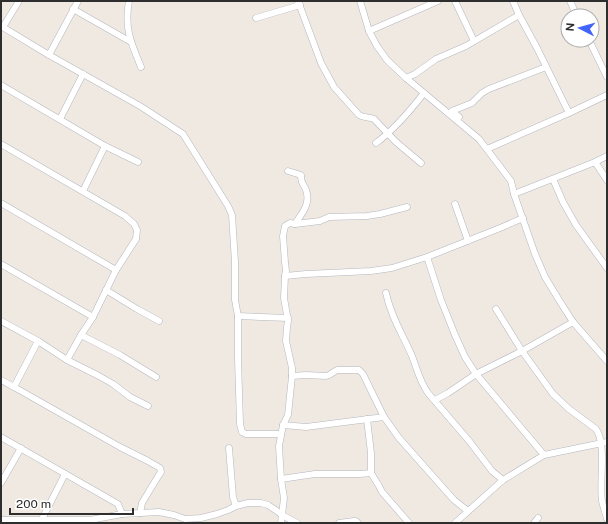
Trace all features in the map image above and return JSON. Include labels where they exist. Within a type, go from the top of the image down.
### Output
[{"type":"street","points":[[19,1],[2,27],[140,106],[183,134],[228,206],[232,215],[235,262],[235,300],[238,316],[240,424],[242,432],[246,434],[281,434]]},
{"type":"street","points":[[49,55],[78,1]]},
{"type":"street","points":[[129,1],[127,25],[131,42],[141,67]]},
{"type":"street","points":[[360,1],[370,32],[377,46],[387,60],[406,78],[479,139]]},
{"type":"street","points":[[370,32],[438,1]]},
{"type":"street","points":[[455,1],[474,41]]},
{"type":"street","points":[[513,1],[569,113]]},
{"type":"street","points":[[256,18],[299,3],[321,64],[334,87],[359,115],[374,119],[396,142],[421,163]]},
{"type":"street","points":[[73,9],[131,42]]},
{"type":"street","points":[[406,78],[415,74],[436,59],[474,41],[519,15]]},
{"type":"street","points":[[593,48],[607,77]]},
{"type":"street","points":[[546,67],[490,89],[482,93],[472,102],[452,110],[479,139],[511,181],[522,218],[545,277],[573,322],[607,361]]},
{"type":"street","points":[[60,119],[83,74]]},
{"type":"street","points":[[1,85],[105,146],[138,162]]},
{"type":"street","points":[[376,143],[389,133],[409,112],[424,93]]},
{"type":"street","points":[[487,149],[607,95]]},
{"type":"street","points":[[1,144],[125,216],[134,224],[137,230],[136,239],[116,270],[93,317],[67,360]]},
{"type":"street","points":[[83,191],[105,146]]},
{"type":"street","points":[[514,194],[607,156]]},
{"type":"street","points":[[595,162],[607,180]]},
{"type":"street","points":[[288,171],[301,175],[301,182],[307,193],[305,209],[295,224]]},
{"type":"street","points":[[553,179],[563,202],[576,225],[607,268]]},
{"type":"street","points":[[1,203],[116,270]]},
{"type":"street","points":[[456,204],[468,241]]},
{"type":"street","points":[[281,523],[284,498],[279,446],[283,425],[288,415],[292,376],[292,368],[286,340],[288,318],[284,298],[286,271],[284,236],[285,226],[290,223],[295,224],[320,221],[329,217],[367,216],[380,214],[407,207]]},
{"type":"street","points":[[285,276],[371,271],[392,268],[427,257],[522,218]]},
{"type":"street","points":[[427,257],[455,336],[476,374],[544,455]]},
{"type":"street","points":[[1,264],[93,317]]},
{"type":"street","points":[[106,290],[160,322]]},
{"type":"street","points":[[386,293],[394,319],[412,356],[423,386],[492,471],[503,480]]},
{"type":"street","points":[[496,309],[522,351],[553,394],[599,433],[604,443],[602,501],[607,516]]},
{"type":"street","points":[[238,316],[288,318]]},
{"type":"street","points":[[1,321],[38,341],[67,360],[113,384],[130,397],[148,406]]},
{"type":"street","points":[[435,400],[476,374],[522,351],[573,322]]},
{"type":"street","points":[[81,335],[120,355],[156,377]]},
{"type":"street","points":[[14,387],[38,341]]},
{"type":"street","points":[[292,376],[323,376],[329,375],[337,370],[359,370],[363,374],[384,417],[399,438],[454,500],[468,510]]},
{"type":"street","points":[[1,380],[160,468],[161,472],[142,504],[140,512]]},
{"type":"street","points":[[283,425],[306,427],[384,417]]},
{"type":"street","points":[[367,420],[371,452],[370,473],[382,492],[408,523]]},
{"type":"street","points":[[1,438],[118,504],[122,514]]},
{"type":"street","points":[[455,523],[503,480],[544,455],[604,443]]},
{"type":"street","points":[[1,483],[21,448]]},
{"type":"street","points":[[229,448],[233,497],[236,506]]},
{"type":"street","points":[[281,479],[315,474],[370,473]]},
{"type":"street","points":[[41,521],[65,474]]},
{"type":"street","points":[[1,520],[90,522],[122,514],[140,512],[159,512],[185,519],[201,518],[217,514],[236,506],[248,503],[261,503],[268,505],[297,523]]},
{"type":"street","points":[[339,523],[356,521],[358,523]]}]
